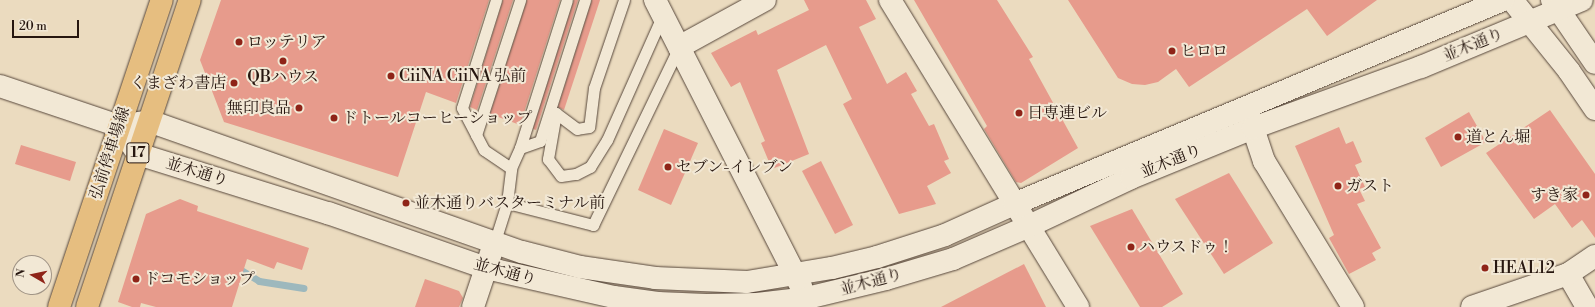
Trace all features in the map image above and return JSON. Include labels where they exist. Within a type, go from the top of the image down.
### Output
[{"type":"main road","name":"弘前停車場線","points":[[59,307],[162,0]]},
{"type":"main road","name":"弘前停車場線","points":[[87,307],[190,0]]},
{"type":"street","points":[[679,47],[765,0]]},
{"type":"street","points":[[890,0],[1027,227],[1078,307]]},
{"type":"street","name":"並木通り","points":[[119,126],[149,121],[494,244],[580,267],[655,278],[747,282],[796,275],[877,257],[945,235],[1014,204],[1502,0]]},
{"type":"street","points":[[1512,0],[1528,22],[1569,71],[1595,109]]},
{"type":"street","name":"並木通り","points":[[138,154],[328,213],[486,268],[614,297],[657,305],[810,303],[954,259],[1027,227],[1131,178],[1253,128],[1421,67],[1528,22],[1556,5],[1582,0]]},
{"type":"street","points":[[1556,5],[1595,63]]},
{"type":"street","points":[[659,7],[810,303]]},
{"type":"street","points":[[0,86],[119,126],[138,154]]},
{"type":"street","points":[[1246,108],[1264,161],[1353,307]]},
{"type":"street","points":[[474,307],[494,244]]},
{"type":"street","points":[[1472,307],[1568,274],[1595,256]]},
{"type":"street","points":[[1568,274],[1587,307]]},
{"type":"lane","points":[[496,0],[462,108],[484,150],[511,168]]},
{"type":"lane","points":[[476,135],[520,0]]},
{"type":"lane","points":[[494,244],[507,203],[511,168],[520,148],[567,0]]},
{"type":"lane","points":[[520,148],[540,141],[585,0]]},
{"type":"lane","points":[[624,0],[594,88],[589,126],[577,129],[556,114],[548,159],[561,176],[576,174],[590,167],[606,140],[646,49],[659,7]]},
{"type":"lane","points":[[507,203],[593,225],[679,47]]},
{"type":"building","name":"CiiNA CiiNA 弘前","points":[[221,0],[489,0],[456,103],[426,92],[398,177],[224,122],[200,60]]},
{"type":"building","points":[[503,0],[513,0],[477,110],[470,107]]},
{"type":"building","points":[[527,0],[560,0],[520,125],[490,114]]},
{"type":"building","points":[[574,0],[578,0],[536,130],[533,129]]},
{"type":"building","points":[[592,0],[600,0],[564,110],[558,107]]},
{"type":"building","points":[[804,0],[866,0],[876,19],[859,27],[887,84],[906,72],[917,91],[911,94],[929,126],[934,124],[949,159],[944,161],[951,173],[927,186],[936,204],[899,214],[843,104],[852,99],[826,45],[777,70],[809,154],[772,169],[761,143],[765,141],[740,82],[731,87],[711,53],[756,30],[758,35],[809,10]]},
{"type":"building","points":[[914,0],[997,0],[1033,57],[1029,59],[1078,148],[1021,183],[1016,182],[984,129],[987,126]]},
{"type":"building","name":"ヒロロ","points":[[1068,0],[1377,0],[1327,36],[1307,9],[1189,87],[1176,69],[1158,82],[1145,85],[1132,84],[1118,78]]},
{"type":"building","points":[[1550,110],[1595,174],[1595,238],[1582,220],[1572,228],[1555,204],[1534,219],[1486,153]]},
{"type":"building","points":[[1469,112],[1486,142],[1441,167],[1425,138]]},
{"type":"building","points":[[1339,127],[1346,144],[1353,141],[1362,162],[1355,165],[1365,187],[1359,189],[1365,201],[1357,204],[1381,248],[1372,253],[1376,260],[1349,274],[1329,238],[1334,235],[1295,146]]},
{"type":"building","name":"セブン-イレブン","points":[[664,129],[698,143],[671,205],[638,190]]},
{"type":"building","points":[[21,145],[76,162],[70,181],[15,164]]},
{"type":"building","points":[[821,161],[853,225],[835,234],[802,171]]},
{"type":"building","points":[[1229,173],[1273,243],[1224,274],[1175,199]]},
{"type":"building","points":[[180,199],[198,206],[197,211],[309,248],[302,270],[277,262],[274,269],[247,259],[232,307],[156,307],[141,303],[140,307],[132,307],[118,302],[146,214]]},
{"type":"building","points":[[1132,209],[1183,294],[1162,307],[1140,307],[1090,226]]},
{"type":"building","points":[[1024,264],[1046,307],[941,307]]},
{"type":"building","points":[[425,279],[459,291],[463,298],[459,307],[415,307]]},
{"type":"waterway","points":[[236,267],[259,281],[303,288]]},
{"type":"place","name":"ロッテリア","points":[[239,42]]},
{"type":"place","name":"ヒロロ","points":[[1172,51]]},
{"type":"place","name":"QBハウス","points":[[283,61]]},
{"type":"place","name":"CiiNA CiiNA 弘前","points":[[391,76]]},
{"type":"place","name":"くまざわ書店","points":[[234,83]]},
{"type":"place","name":"無印良品","points":[[299,108]]},
{"type":"place","name":"日専連ビル","points":[[1019,113]]},
{"type":"place","name":"ドトールコーヒーショップ","points":[[334,118]]},
{"type":"place","name":"道とん堀","points":[[1458,137]]},
{"type":"place","name":"セブン-イレブン","points":[[668,167]]},
{"type":"place","name":"ガスト","points":[[1338,186]]},
{"type":"place","name":"すき家","points":[[1586,195]]},
{"type":"place","name":"並木通りバスターミナル前","points":[[406,203]]},
{"type":"place","name":"ハウスドゥ！","points":[[1131,247]]},
{"type":"place","name":"HEAL12","points":[[1485,268]]},
{"type":"place","name":"ドコモショップ","points":[[136,279]]}]
